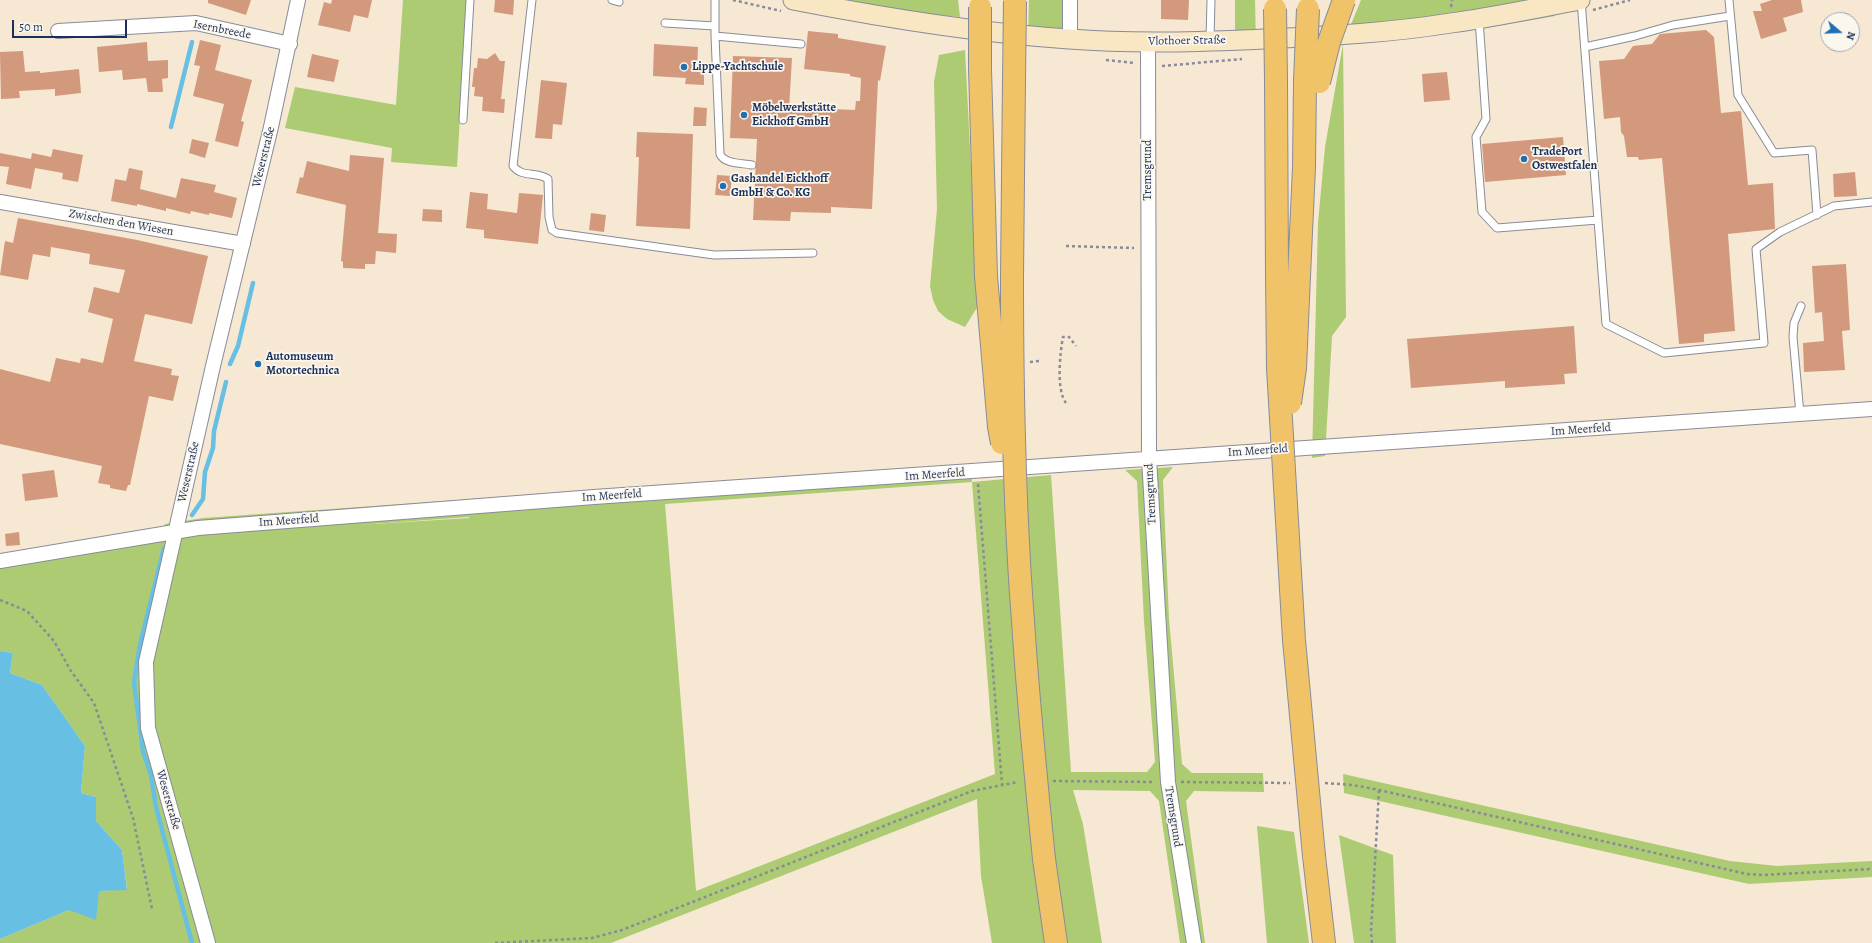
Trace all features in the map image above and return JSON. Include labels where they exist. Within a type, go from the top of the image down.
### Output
[{"type":"highway","points":[[1015,0],[1012,392],[1016,508],[1030,717],[1044,859],[1056,943]]},
{"type":"highway","points":[[1312,82],[1329,42],[1344,0]]},
{"type":"highway","points":[[979,2],[986,276],[999,427],[1016,508]]},
{"type":"highway","points":[[1275,5],[1278,368],[1294,640],[1314,856],[1324,943]]},
{"type":"highway","points":[[1283,459],[1295,368],[1304,167],[1312,82],[1308,5]]},
{"type":"main road","name":"Vlothoer Straße","points":[[793,0],[858,13],[956,28],[1070,40],[1148,42],[1210,42],[1352,35],[1479,19],[1580,0]]},
{"type":"street","name":"Weserstraße","points":[[208,943],[148,728],[146,662],[174,533],[290,44],[298,0]]},
{"type":"street","points":[[1070,0],[1070,40]]},
{"type":"street","name":"Isernbreede","points":[[58,31],[196,23],[290,44]]},
{"type":"street","name":"Tremsgrund","points":[[1148,42],[1149,458],[1168,782],[1194,943]]},
{"type":"street","name":"Zwischen den Wiesen","points":[[0,202],[242,244]]},
{"type":"street","name":"Im Meerfeld","points":[[0,561],[198,528],[594,497],[977,472],[1149,458],[1872,409]]},
{"type":"lane","points":[[463,120],[470,0]]},
{"type":"lane","points":[[532,0],[513,166],[521,173],[544,176],[548,179],[549,217],[552,230],[557,233],[714,255],[813,253]]},
{"type":"lane","points":[[612,0],[619,2]]},
{"type":"lane","points":[[715,0],[720,154],[721,158],[726,160],[752,165]]},
{"type":"lane","points":[[1210,42],[1212,0]]},
{"type":"lane","points":[[1580,0],[1585,47],[1606,324],[1664,354],[1764,343],[1756,249],[1780,232],[1834,206],[1872,202]]},
{"type":"lane","points":[[1729,0],[1738,95],[1774,153],[1812,150],[1817,215]]},
{"type":"lane","points":[[1585,47],[1635,36],[1673,25],[1730,16]]},
{"type":"lane","points":[[1479,19],[1486,120],[1476,137],[1482,212],[1497,228],[1598,220]]},
{"type":"lane","points":[[665,23],[715,26]]},
{"type":"lane","points":[[715,36],[801,44]]},
{"type":"lane","points":[[1800,414],[1793,337],[1794,323],[1802,306]]},
{"type":"path","points":[[1066,246],[1148,249]]},
{"type":"path","points":[[1066,403],[1061,397],[1060,387],[1063,337],[1069,336],[1076,346]]},
{"type":"path","points":[[977,472],[1002,784]]},
{"type":"path","points":[[0,600],[27,611],[54,641],[71,671],[94,703],[133,818],[152,909]]},
{"type":"path","points":[[1048,781],[1291,783]]},
{"type":"path","points":[[495,943],[592,938],[622,930],[972,791],[1002,784],[1024,782]]},
{"type":"path","points":[[1322,783],[1353,785],[1379,790],[1747,874],[1763,875],[1872,869]]},
{"type":"path","points":[[1372,943],[1371,931],[1379,790]]},
{"type":"green space","points":[[403,0],[467,0],[457,167],[391,162],[392,148],[285,128],[295,87],[396,105]]},
{"type":"green space","points":[[838,0],[958,0],[960,17],[926,14]]},
{"type":"green space","points":[[1029,0],[1065,0],[1065,44],[1028,39]]},
{"type":"green space","points":[[1235,0],[1255,0],[1256,46],[1235,47]]},
{"type":"green space","points":[[1361,0],[1556,0],[1555,16],[1474,30],[1343,44]]},
{"type":"green space","points":[[1343,44],[1346,317],[1332,336],[1325,456],[1312,458],[1318,223],[1325,147]]},
{"type":"green space","points":[[965,50],[978,306],[965,327],[947,319],[938,311],[933,300],[930,286],[937,209],[934,82],[939,55]]},
{"type":"green space","points":[[971,464],[972,482],[1051,475],[1071,772],[1147,772],[1155,762],[1144,621],[1137,481],[1125,470],[1173,467],[1163,480],[1169,619],[1182,764],[1192,773],[1263,773],[1264,792],[1194,791],[1186,801],[1205,943],[1180,943],[1159,801],[1150,791],[1073,790],[1083,824],[1102,943],[992,943],[981,876],[977,799],[611,943],[0,943],[0,939],[69,910],[99,891],[127,889],[122,850],[96,821],[96,797],[81,793],[85,746],[42,685],[10,673],[13,653],[0,651],[0,567],[158,542],[165,524],[203,518]],"holes":[[[972,482],[995,774],[696,891],[665,504]],[[469,517],[469,518],[358,525]]]},
{"type":"green space","points":[[1343,774],[1730,861],[1777,866],[1872,861],[1872,877],[1749,884],[1344,793]]},
{"type":"green space","points":[[1257,826],[1294,832],[1309,943],[1267,943]]},
{"type":"green space","points":[[1339,835],[1393,855],[1396,943],[1354,943]]},
{"type":"water","points":[[0,651],[13,653],[10,673],[42,685],[85,746],[81,793],[96,797],[96,821],[122,850],[127,890],[99,891],[96,920],[69,910],[0,939]]},
{"type":"building","points":[[208,0],[251,0],[246,15],[208,3]]},
{"type":"building","points":[[332,0],[372,0],[368,18],[354,15],[350,32],[318,25],[324,2],[331,4]]},
{"type":"building","points":[[495,0],[514,0],[513,15],[494,12]]},
{"type":"building","points":[[1161,0],[1189,0],[1188,20],[1161,19]]},
{"type":"building","points":[[1772,0],[1801,0],[1803,12],[1783,18],[1787,31],[1761,39],[1753,11],[1762,11],[1760,4]]},
{"type":"building","points":[[1706,30],[1714,37],[1721,113],[1741,111],[1748,185],[1773,183],[1775,229],[1728,234],[1735,331],[1704,334],[1704,342],[1679,344],[1662,158],[1639,160],[1638,157],[1627,157],[1624,136],[1621,132],[1620,117],[1604,119],[1599,61],[1624,59],[1633,46],[1652,44],[1660,34]]},
{"type":"building","points":[[808,31],[838,34],[838,38],[886,46],[880,81],[878,80],[872,209],[831,207],[831,213],[791,212],[790,221],[753,220],[757,139],[730,138],[733,56],[792,58],[789,109],[814,110],[814,104],[832,104],[832,109],[855,110],[856,101],[860,101],[861,78],[850,76],[850,74],[804,69]]},
{"type":"building","points":[[200,40],[221,45],[215,70],[252,80],[241,121],[244,122],[238,147],[215,141],[224,104],[193,96],[200,66],[194,65]]},
{"type":"building","points":[[147,42],[148,61],[168,60],[168,78],[162,79],[163,92],[148,92],[146,78],[123,80],[122,70],[99,72],[97,47]]},
{"type":"building","points":[[654,44],[698,47],[697,71],[704,71],[704,85],[685,84],[686,78],[653,76]]},
{"type":"building","points":[[23,51],[25,72],[40,71],[40,73],[79,69],[81,93],[55,96],[55,89],[19,91],[20,98],[1,99],[0,52]]},
{"type":"building","points":[[495,53],[500,61],[505,61],[501,99],[505,99],[504,113],[482,111],[483,97],[474,96],[475,87],[472,87],[474,68],[477,68],[478,58],[487,59]]},
{"type":"building","points":[[312,54],[339,60],[334,82],[307,77]]},
{"type":"building","points":[[1447,72],[1450,100],[1424,102],[1422,74]]},
{"type":"building","points":[[541,80],[567,83],[562,125],[553,124],[552,139],[535,138]]},
{"type":"building","points":[[694,107],[707,108],[706,126],[693,126]]},
{"type":"building","points":[[637,132],[693,134],[690,229],[636,226],[639,157],[636,157]]},
{"type":"building","name":"TradePort Ostwestfalen","points":[[1563,137],[1566,175],[1485,182],[1482,144]]},
{"type":"building","points":[[192,139],[209,143],[205,158],[189,153]]},
{"type":"building","points":[[53,149],[83,155],[78,182],[62,179],[63,173],[35,168],[31,189],[6,184],[9,167],[0,166],[0,153],[31,159],[32,153],[51,157]]},
{"type":"building","points":[[350,155],[384,158],[378,233],[397,234],[396,253],[376,251],[375,264],[365,264],[365,269],[343,268],[343,262],[341,261],[346,205],[296,193],[300,177],[303,178],[307,161],[349,171]]},
{"type":"building","points":[[129,168],[143,171],[140,189],[176,198],[181,178],[216,185],[214,192],[237,198],[232,218],[191,211],[190,214],[166,208],[166,211],[137,204],[137,206],[111,201],[115,179],[126,181]]},
{"type":"building","points":[[1855,172],[1857,196],[1834,197],[1833,174]]},
{"type":"building","name":"Gashandel Eickhoff GmbH & Co. KG","points":[[717,175],[732,176],[730,196],[715,195]]},
{"type":"building","points":[[470,192],[488,194],[487,209],[517,213],[519,193],[543,195],[538,244],[484,238],[484,230],[466,228]]},
{"type":"building","points":[[423,209],[442,210],[442,222],[422,221]]},
{"type":"building","points":[[591,213],[606,215],[604,232],[589,230]]},
{"type":"building","points":[[18,218],[137,240],[208,256],[192,324],[145,314],[134,361],[172,369],[171,375],[179,376],[173,401],[149,396],[130,485],[128,485],[126,491],[110,488],[110,485],[98,483],[102,466],[0,444],[0,369],[50,382],[56,358],[80,363],[81,358],[103,363],[113,319],[88,312],[94,287],[119,293],[125,270],[89,264],[90,254],[51,247],[50,257],[33,254],[28,280],[0,275],[5,241],[13,243]]},
{"type":"building","points":[[1846,264],[1850,330],[1842,331],[1845,370],[1804,372],[1803,343],[1824,341],[1822,312],[1815,313],[1812,266]]},
{"type":"building","points":[[1574,326],[1577,373],[1564,374],[1565,384],[1505,388],[1505,381],[1411,388],[1407,339]]},
{"type":"building","points":[[54,470],[58,497],[25,501],[22,474]]},
{"type":"building","points":[[19,532],[20,545],[6,546],[5,534]]},
{"type":"waterway","points":[[171,127],[192,42]]},
{"type":"waterway","points":[[230,364],[238,346],[253,283]]},
{"type":"waterway","points":[[192,515],[203,499],[205,472],[213,448],[214,431],[226,382]]},
{"type":"waterway","points":[[164,548],[140,645],[134,682],[143,751],[151,775],[156,807],[192,943]]},
{"type":"place","name":"Lippe-Yachtschule","points":[[684,67]]},
{"type":"place","name":"Möbelwerkstätte Eickhoff GmbH","points":[[744,115]]},
{"type":"place","name":"TradePort Ostwestfalen","points":[[1524,159]]},
{"type":"place","name":"Gashandel Eickhoff GmbH & Co. KG","points":[[723,186]]},
{"type":"place","name":"Automuseum Motortechnica","points":[[258,364]]}]
